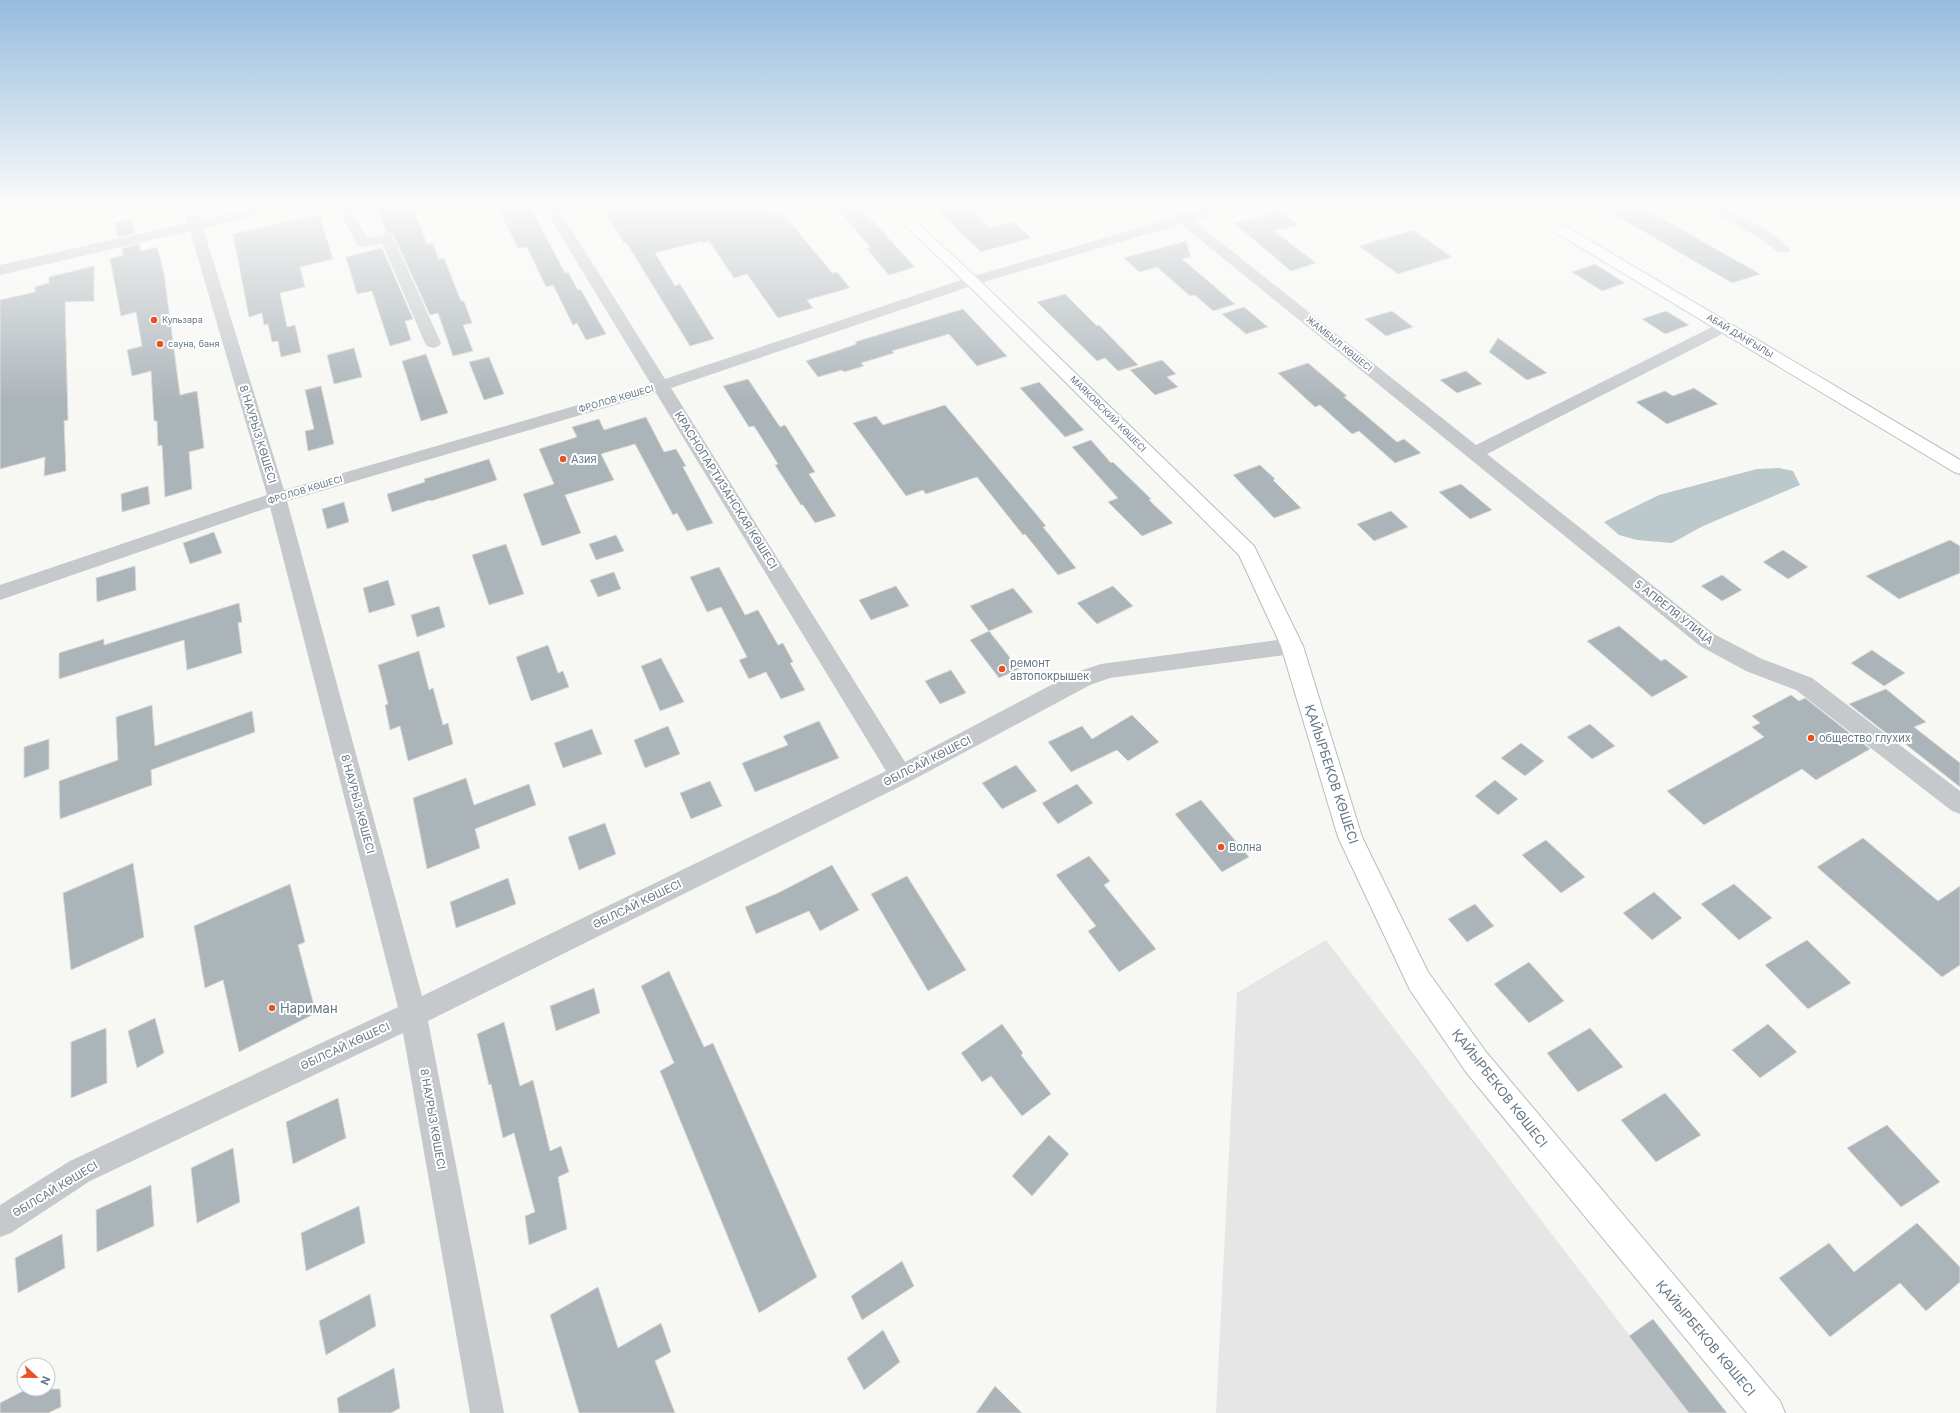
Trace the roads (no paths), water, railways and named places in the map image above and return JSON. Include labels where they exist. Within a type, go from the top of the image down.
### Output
[{"type":"main road","name":"МАЯКОВСКИЙ КӨШЕСІ","points":[[961,271],[1247,551],[1292,646]]},
{"type":"main road","name":"АБАЙ ДАҢҒЫЛЫ","points":[[1631,271],[1960,468]]},
{"type":"main road","name":"АБАЙ ДАҢҒЫЛЫ","points":[[1653,271],[1960,451]]},
{"type":"main road","name":"ҚАЙЫРБЕКОВ КӨШЕСІ","points":[[1292,646],[1350,837],[1420,981],[1476,1062],[1768,1413]]},
{"type":"street","name":"8 НАУРЫЗ КӨШЕСІ","points":[[209,271],[277,498],[413,1014],[487,1413]]},
{"type":"street","points":[[401,271],[433,343]]},
{"type":"street","name":"КРАСНОПАРТИЗАНСКАЯ КӨШЕСІ","points":[[590,271],[901,775]]},
{"type":"street","name":"ФРОЛОВ КӨШЕСІ","points":[[0,593],[277,498],[661,386],[972,281],[1007,271]]},
{"type":"street","name":"ЖАМБЫЛ КӨШЕСІ","points":[[1248,271],[1539,505]]},
{"type":"street","points":[[1474,453],[1724,326]]},
{"type":"street","name":"5 АПРЕЛЯ УЛИЦА","points":[[1539,505],[1707,640],[1754,665],[1804,684],[1960,804]]},
{"type":"street","name":"ӘБІЛСАЙ КӨШЕСІ","points":[[0,1222],[80,1171],[413,1014],[901,775],[1082,679],[1109,670],[1292,646]]},
{"type":"place","name":"Кульзара","points":[[154,320]]},
{"type":"place","name":"сауна, баня","points":[[160,344]]},
{"type":"place","name":"Азия","points":[[563,459]]},
{"type":"place","name":"ремонт автопокрышек","points":[[1002,669]]},
{"type":"place","name":"общество глухих","points":[[1811,738]]},
{"type":"place","name":"Волна","points":[[1221,847]]},
{"type":"place","name":"Нариман","points":[[272,1008]]}]
